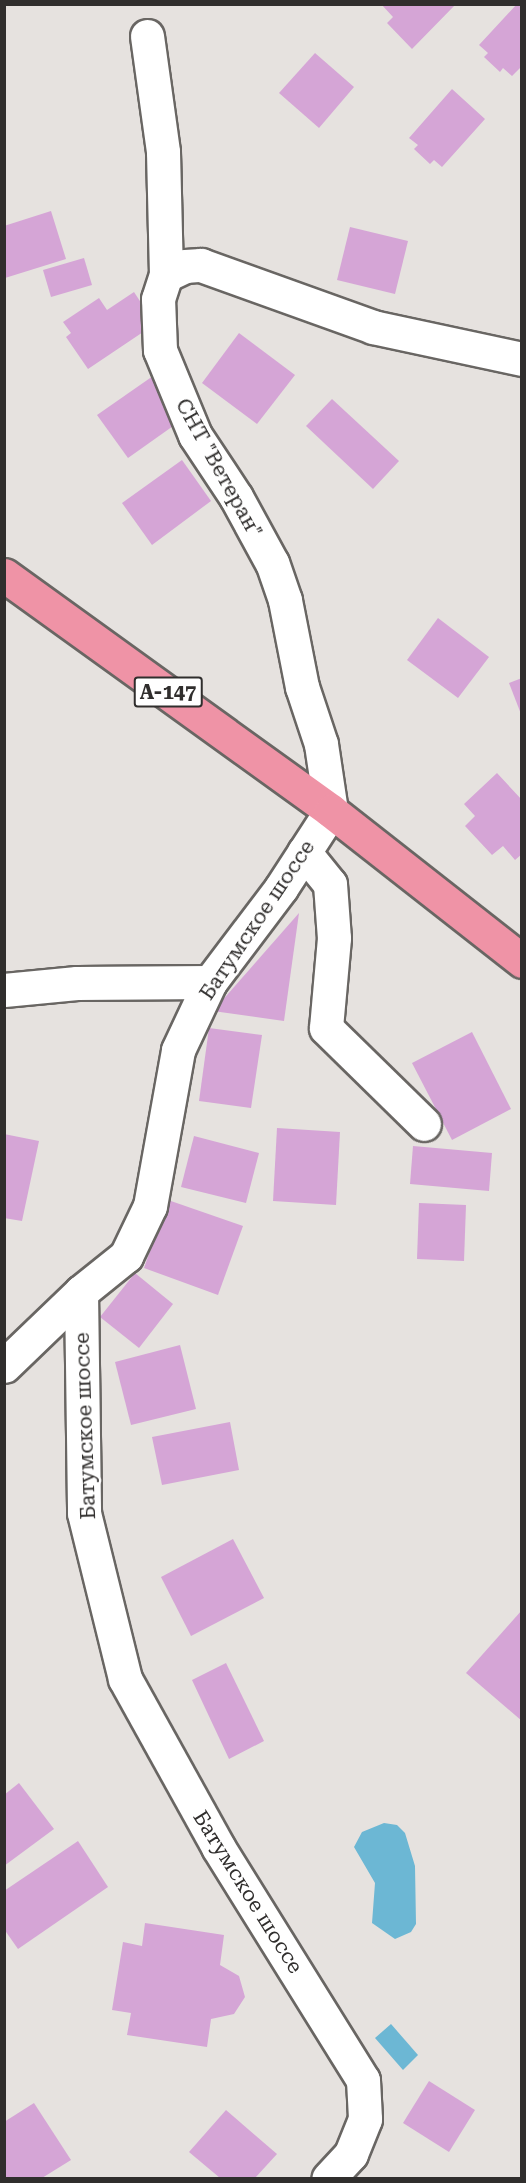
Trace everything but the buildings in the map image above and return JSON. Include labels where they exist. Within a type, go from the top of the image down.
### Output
[{"type":"highway","name":"А-147","points":[[4,575],[331,811],[522,961]]},
{"type":"street","name":"СНТ \"Ветеран\"","points":[[147,36],[163,152],[166,275],[158,299],[160,350],[195,435],[236,497],[272,563],[285,600],[302,687],[321,744],[331,811]]},
{"type":"street","points":[[166,275],[185,266],[201,265],[373,327],[522,359]]},
{"type":"street","name":"Батумское шоссе","points":[[328,2178],[351,2154],[365,2119],[363,2080],[219,1847],[125,1680],[84,1513],[81,1292],[126,1256],[150,1206],[177,1050],[210,982],[331,811]]},
{"type":"street","points":[[304,852],[330,884],[333,938],[326,1028],[424,1124]]},
{"type":"street","points":[[4,990],[77,983],[210,982]]},
{"type":"street","points":[[4,1366],[81,1292]]},
{"type":"water","points":[[384,1823],[397,1825],[405,1833],[415,1866],[416,1924],[411,1932],[395,1939],[372,1923],[375,1883],[354,1847],[362,1832]]},
{"type":"water","points":[[391,2024],[418,2055],[403,2070],[375,2038]]}]
